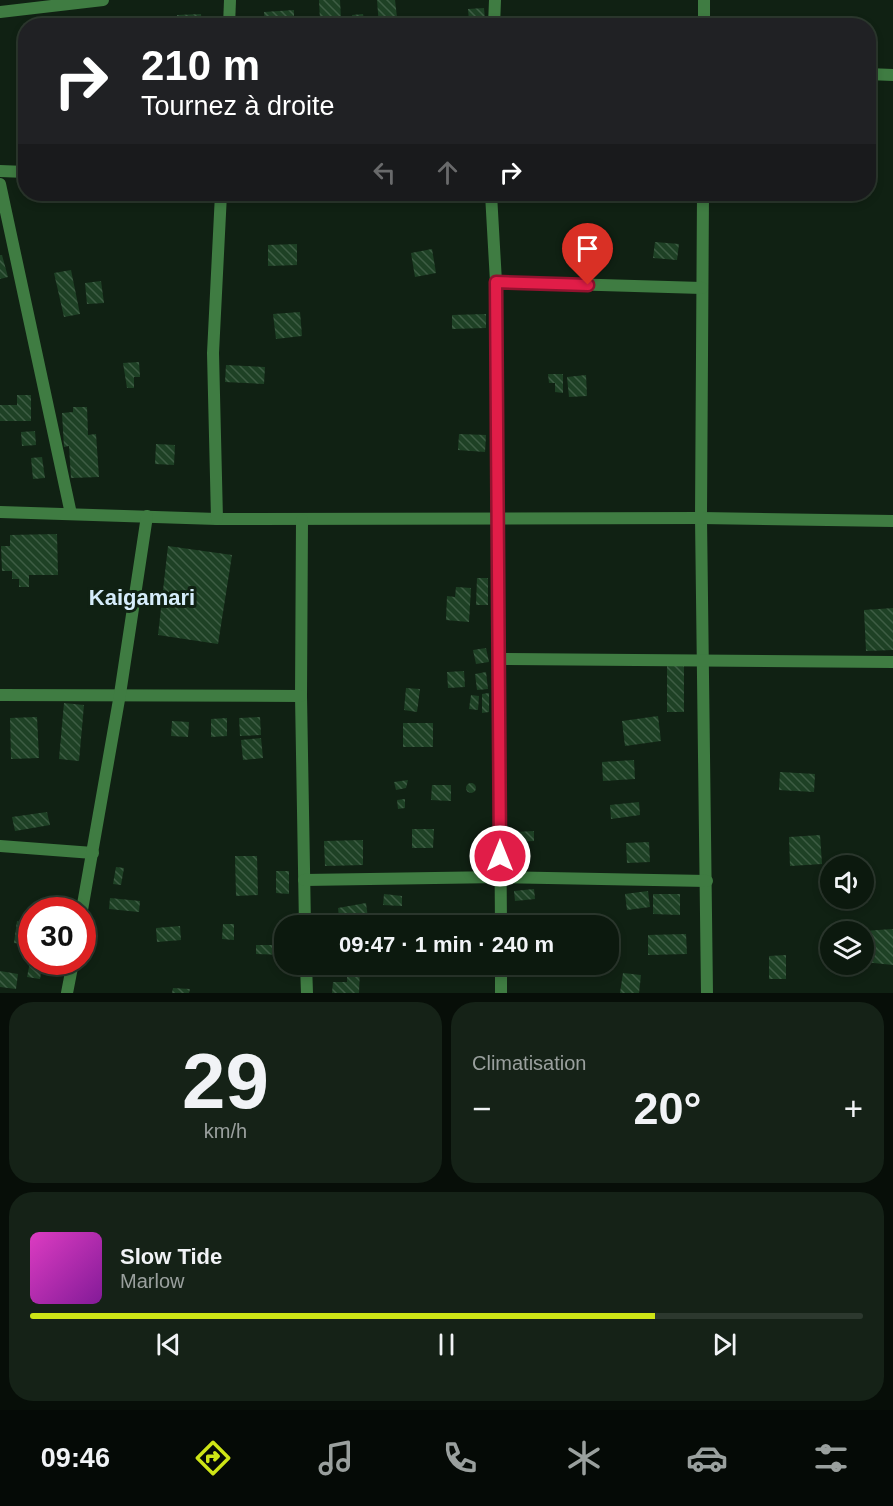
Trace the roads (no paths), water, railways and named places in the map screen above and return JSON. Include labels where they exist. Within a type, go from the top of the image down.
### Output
[{"type":"street","points":[[0,12],[103,0]]},
{"type":"street","points":[[229,18],[230,0]]},
{"type":"street","points":[[494,18],[495,0]]},
{"type":"street","points":[[704,0],[704,18]]},
{"type":"street","points":[[876,74],[893,75]]},
{"type":"street","points":[[0,171],[18,172]]},
{"type":"street","points":[[0,184],[70,514]]},
{"type":"street","points":[[217,519],[213,353],[221,201]]},
{"type":"street","points":[[491,201],[496,282],[501,915]]},
{"type":"street","points":[[703,201],[701,518],[707,993]]},
{"type":"street","points":[[496,282],[702,288]]},
{"type":"street","points":[[0,512],[302,520],[701,518],[893,521]]},
{"type":"street","points":[[85,897],[120,694],[147,516]]},
{"type":"street","points":[[302,520],[301,696],[305,915]]},
{"type":"street","points":[[499,659],[893,662]]},
{"type":"street","points":[[0,695],[301,696]]},
{"type":"street","points":[[0,846],[93,853]]},
{"type":"street","points":[[304,880],[500,878],[707,881]]},
{"type":"street","points":[[67,993],[70,975]]},
{"type":"street","points":[[306,975],[306,993]]},
{"type":"street","points":[[501,975],[501,993]]},
{"type":"district","name":"Kaigamari","points":[[142,597]]}]
